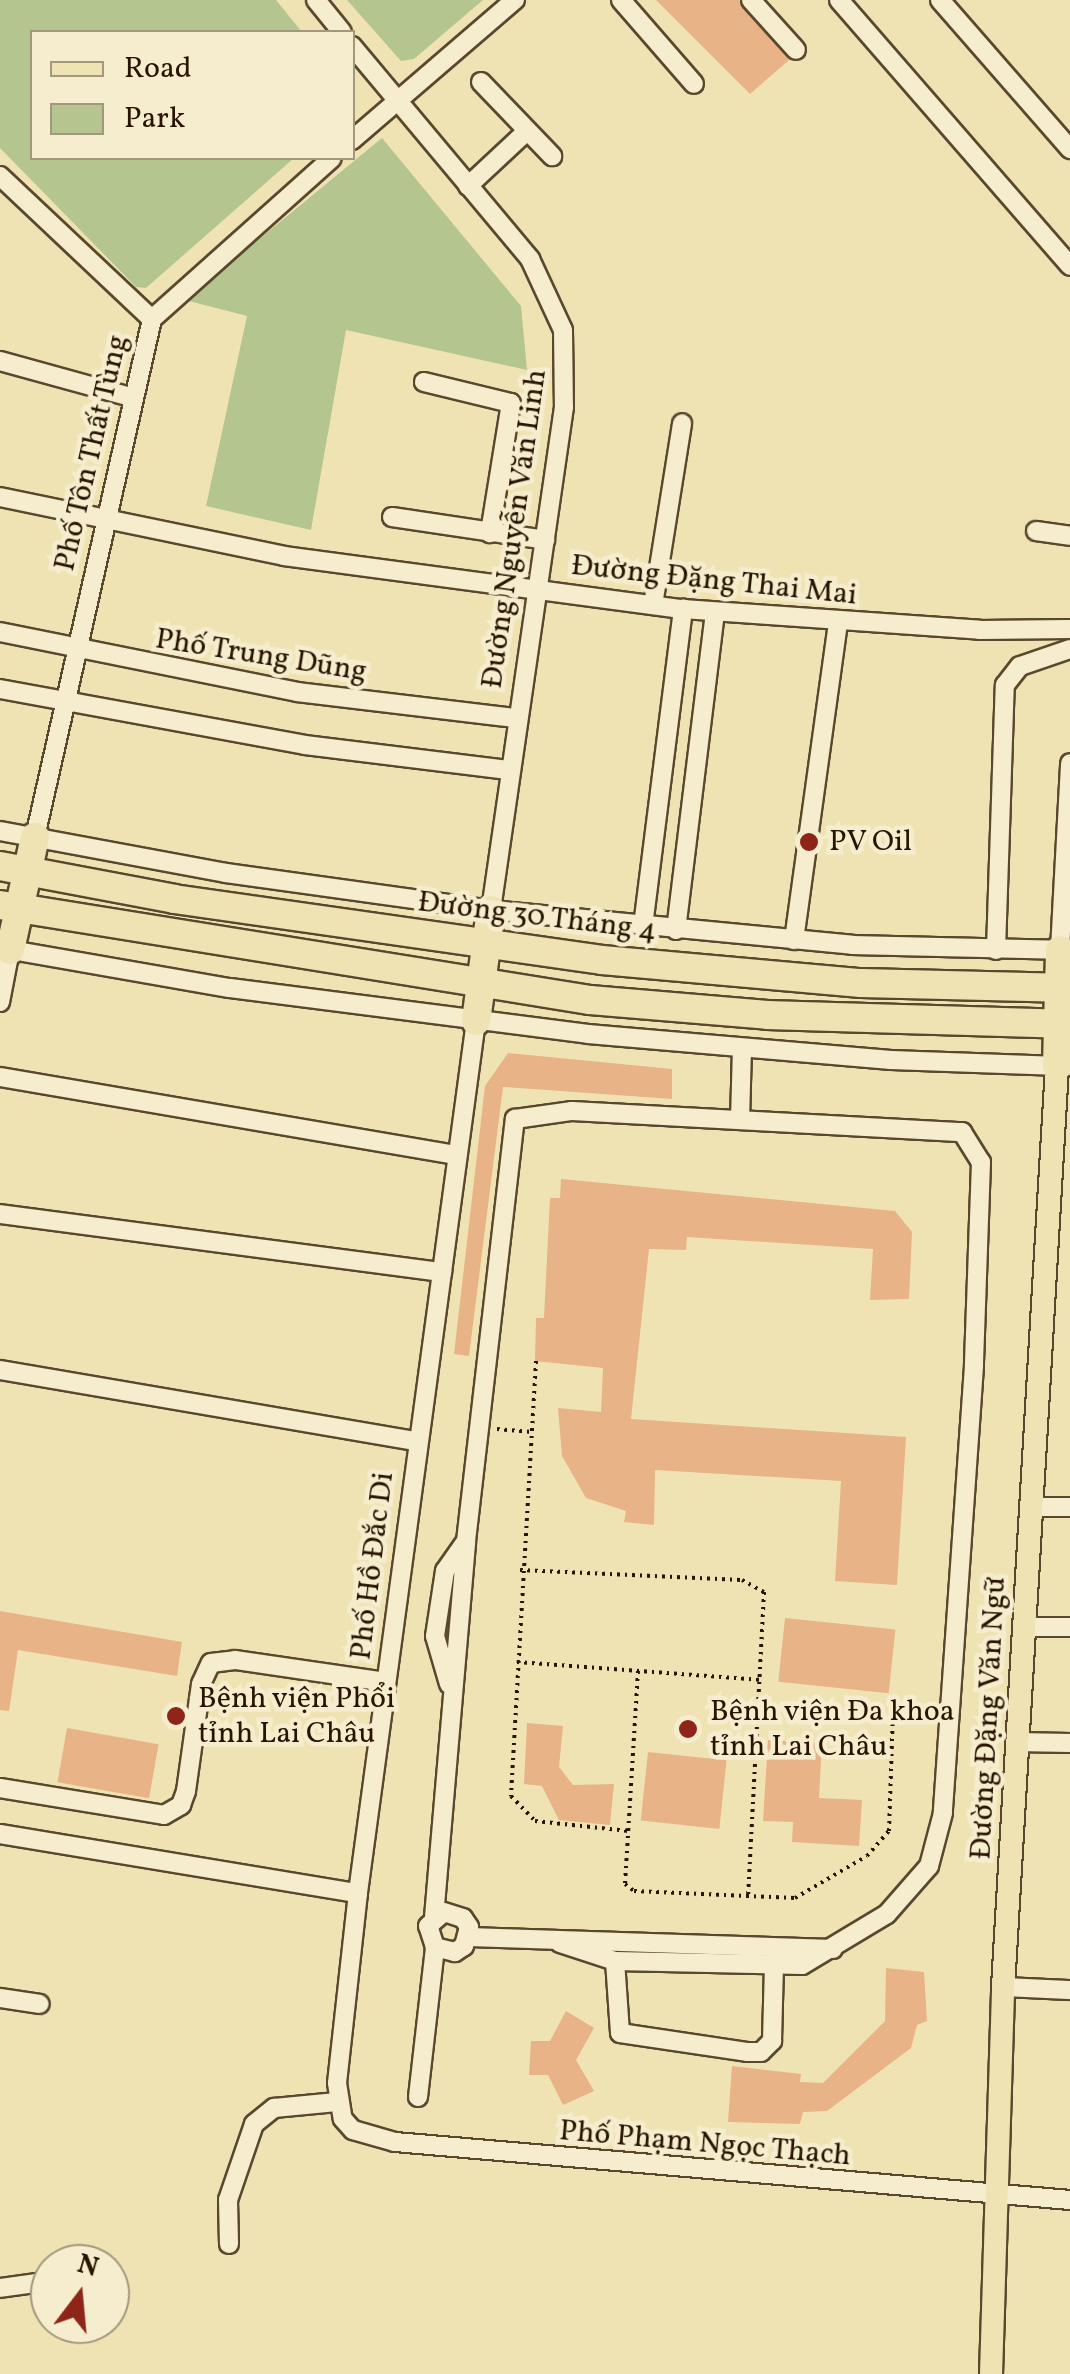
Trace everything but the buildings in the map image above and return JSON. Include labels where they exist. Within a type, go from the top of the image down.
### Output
[{"type":"highway","points":[[5,949],[10,907],[28,872],[35,837]]},
{"type":"highway","name":"Đường 30 Tháng 4","points":[[0,866],[487,945],[862,983],[1065,988]]},
{"type":"highway","points":[[10,907],[482,984],[700,1011],[1064,1024]]},
{"type":"highway","points":[[476,1020],[492,910]]},
{"type":"highway","points":[[1063,1066],[1065,950]]},
{"type":"main road","name":"Đường Đặng Văn Ngữ","points":[[991,2374],[994,2195],[1016,1742],[1063,1066]]},
{"type":"street","points":[[316,0],[340,30]]},
{"type":"street","points":[[355,138],[515,0]]},
{"type":"street","points":[[621,0],[694,84]]},
{"type":"street","points":[[751,0],[796,50]]},
{"type":"street","points":[[839,0],[1070,266]]},
{"type":"street","points":[[949,3],[1070,150]]},
{"type":"street","name":"Đường Nguyễn Văn Linh","points":[[355,50],[537,270],[563,330],[564,408],[508,770],[492,910]]},
{"type":"street","points":[[481,82],[552,156]]},
{"type":"street","points":[[468,186],[526,131]]},
{"type":"street","name":"Phố Tôn Thất Tùng","points":[[35,837],[131,397],[152,318],[330,160]]},
{"type":"street","points":[[0,176],[152,318]]},
{"type":"street","points":[[0,362],[131,397]]},
{"type":"street","points":[[424,382],[511,403],[490,533]]},
{"type":"street","points":[[654,605],[682,423]]},
{"type":"street","name":"Đường Đặng Thai Mai","points":[[0,497],[302,559],[684,609],[838,622],[1070,629]]},
{"type":"street","points":[[392,516],[544,540]]},
{"type":"street","points":[[1036,531],[1070,536]]},
{"type":"street","points":[[643,926],[684,609]]},
{"type":"street","points":[[676,930],[715,612]]},
{"type":"street","points":[[794,940],[838,622]]},
{"type":"street","name":"Phố Trung Dũng","points":[[0,632],[297,692],[516,718]]},
{"type":"street","points":[[996,950],[1006,685],[1020,666],[1070,649]]},
{"type":"street","points":[[0,688],[305,745],[508,770]]},
{"type":"street","points":[[1065,950],[1070,763]]},
{"type":"street","name":"Đường 30 Tháng 4","points":[[0,830],[226,872],[492,910],[794,940],[1065,950]]},
{"type":"street","points":[[0,1002],[5,949],[476,1020],[742,1049],[1063,1066]]},
{"type":"street","name":"Phố Hồ Đắc Di","points":[[340,2110],[358,1893],[476,1020]]},
{"type":"street","points":[[740,1120],[742,1049]]},
{"type":"street","points":[[0,1076],[456,1155]]},
{"type":"street","points":[[434,1917],[454,1912],[468,1926],[468,1937],[455,1952],[435,1947],[428,1938],[434,1917],[451,1690],[478,1428],[516,1119],[572,1111],[951,1128],[971,1138],[981,1162],[941,1832],[913,1888],[836,1949],[802,1965],[615,1961],[560,1943]]},
{"type":"street","points":[[0,1214],[442,1272]]},
{"type":"street","points":[[0,1370],[417,1441]]},
{"type":"street","points":[[1033,1506],[1070,1507]]},
{"type":"street","points":[[1024,1627],[1070,1627]]},
{"type":"street","points":[[0,1788],[164,1815],[181,1805],[186,1792],[202,1684],[211,1663],[236,1660],[385,1682]]},
{"type":"street","points":[[1016,1742],[1070,1743]]},
{"type":"street","points":[[0,1834],[358,1893]]},
{"type":"street","points":[[468,1937],[836,1949]]},
{"type":"street","points":[[418,2097],[435,1947]]},
{"type":"street","points":[[615,1961],[620,2033],[748,2052],[772,2041],[774,1967]]},
{"type":"street","points":[[1003,1987],[1070,1990]]},
{"type":"street","points":[[0,1998],[40,2004]]},
{"type":"street","points":[[229,2244],[228,2200],[259,2117],[274,2108],[340,2110]]},
{"type":"street","name":"Phố Phạm Ngọc Thạch","points":[[340,2110],[352,2130],[395,2142],[1070,2200]]},
{"type":"street","points":[[0,2288],[30,2284]]},
{"type":"path","points":[[536,1361],[515,1662],[515,1806],[536,1820],[628,1831]]},
{"type":"path","points":[[478,1428],[532,1432]]},
{"type":"path","points":[[520,1570],[759,1585],[766,1604],[748,1898]]},
{"type":"path","points":[[515,1662],[762,1680]]},
{"type":"path","points":[[638,1671],[628,1888],[748,1898],[813,1891],[886,1840],[892,1709]]},
{"type":"green space","points":[[0,0],[276,0],[300,30],[30,30],[30,160],[292,160],[146,288],[136,287],[0,148]]},
{"type":"green space","points":[[347,0],[483,0],[414,59],[401,61]]},
{"type":"green space","points":[[382,138],[521,306],[527,370],[346,330],[311,530],[206,506],[247,316],[185,300]]},
{"type":"place","name":"PV Oil","points":[[809,842]]},
{"type":"place","name":"Bệnh viện Phổi tỉnh Lai Châu","points":[[176,1716]]},
{"type":"place","name":"Bệnh viện Đa khoa tỉnh Lai Châu","points":[[688,1729]]}]
